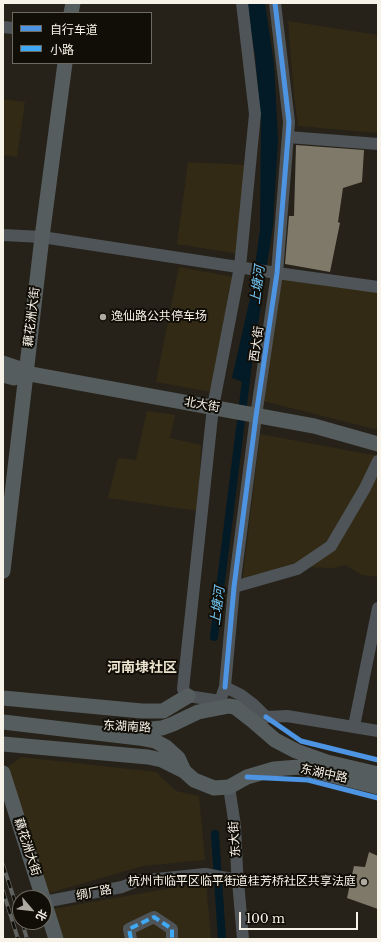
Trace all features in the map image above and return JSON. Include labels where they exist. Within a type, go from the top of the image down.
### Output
[{"type":"main road","name":"藕花洲大街","points":[[38,237],[57,64]]},
{"type":"main road","name":"藕花洲大街","points":[[3,488],[12,371],[38,237],[65,64]]},
{"type":"main road","name":"藕花洲大街","points":[[3,571],[12,371]]},
{"type":"main road","name":"北大街","points":[[12,371],[314,426],[378,444]]},
{"type":"main road","points":[[3,698],[142,711],[163,711],[186,693]]},
{"type":"main road","name":"东湖南路","points":[[3,722],[139,734],[162,728],[198,712],[221,704],[235,707],[253,720],[263,730]]},
{"type":"main road","name":"东湖南路","points":[[3,714],[139,734],[166,747],[181,764]]},
{"type":"main road","name":"东湖中路","points":[[263,730],[275,740],[296,751],[327,762],[378,774]]},
{"type":"main road","points":[[3,744],[148,757],[181,764],[194,780],[214,788],[229,787]]},
{"type":"main road","name":"东湖中路","points":[[229,787],[247,777],[274,769],[299,767],[378,787]]},
{"type":"main road","name":"藕花洲大街","points":[[3,772],[40,890]]},
{"type":"main road","name":"藕花洲大街","points":[[3,794],[33,890]]},
{"type":"main road","points":[[52,927],[56,939]]},
{"type":"street","points":[[221,704],[186,693],[213,407],[240,267],[255,114],[242,3]]},
{"type":"street","name":"西大街","points":[[221,704],[225,687],[234,587],[256,416],[277,273],[288,137],[289,122],[275,3]]},
{"type":"street","points":[[288,137],[378,144]]},
{"type":"street","points":[[3,235],[38,237],[378,287]]},
{"type":"street","points":[[234,587],[297,569],[331,546],[365,488],[378,461]]},
{"type":"street","points":[[354,726],[378,608]]},
{"type":"street","points":[[225,687],[254,705],[266,716],[287,716],[378,731]]},
{"type":"street","name":"东大街","points":[[229,787],[235,826],[243,939]]},
{"type":"street","name":"绸厂路","points":[[52,900],[122,887],[137,881],[205,874],[238,880]]},
{"type":"street","points":[[131,939],[129,929],[154,917],[172,929],[172,939]]},
{"type":"shaded area","points":[[288,21],[378,35],[378,133],[298,126]]},
{"type":"shaded area","points":[[3,99],[25,102],[17,157],[3,155]]},
{"type":"shaded area","points":[[188,162],[248,165],[240,254],[177,244]]},
{"type":"shaded area","points":[[179,267],[234,277],[211,392],[156,382]]},
{"type":"shaded area","points":[[282,275],[378,292],[378,430],[263,401]]},
{"type":"shaded area","points":[[147,411],[175,415],[170,438],[201,445],[198,511],[108,498],[118,458],[136,460]]},
{"type":"shaded area","points":[[260,434],[378,456],[378,577],[362,575],[345,565],[334,568],[305,567],[242,584]]},
{"type":"shaded area","points":[[21,757],[156,772],[176,791],[199,796],[205,860],[143,866],[52,892],[52,890],[41,890],[7,768]]},
{"type":"shaded area","points":[[206,882],[211,939],[63,939],[53,909]]},
{"type":"water","points":[[246,3],[265,3],[274,64],[278,140],[273,225],[249,384],[232,378],[251,294],[260,230],[261,123],[255,55]]},
{"type":"building","points":[[296,145],[364,150],[362,182],[343,188],[338,222],[340,223],[330,272],[285,264],[289,216],[294,216]]},
{"type":"building","name":"杭州市临平区临平街道桂芳桥社区共享法庭","points":[[369,852],[378,856],[378,909],[347,898],[354,866],[365,867]]},
{"type":"waterway","name":"上塘河","points":[[214,637],[247,372]]},
{"type":"waterway","name":"上塘河","points":[[215,834],[222,939]]},
{"type":"railway","points":[[3,865],[12,893]]},
{"type":"railway","points":[[3,891],[18,939]]},
{"type":"railway","points":[[24,930],[27,939]]},
{"type":"marked path","points":[[131,939],[129,929],[154,917],[172,929],[172,939]]},
{"type":"cycle path","points":[[225,687],[234,587],[256,416],[277,273],[288,137],[289,122],[275,3]]},
{"type":"cycle path","points":[[266,717],[301,741],[378,760]]},
{"type":"cycle path","points":[[247,777],[308,780],[378,798]]},
{"type":"place","name":"逸仙路公共停车场","points":[[103,317]]},
{"type":"place","name":"杭州市临平区临平街道桂芳桥社区共享法庭","points":[[364,882]]},
{"type":"district","name":"河南埭社区","points":[[142,668]]}]
